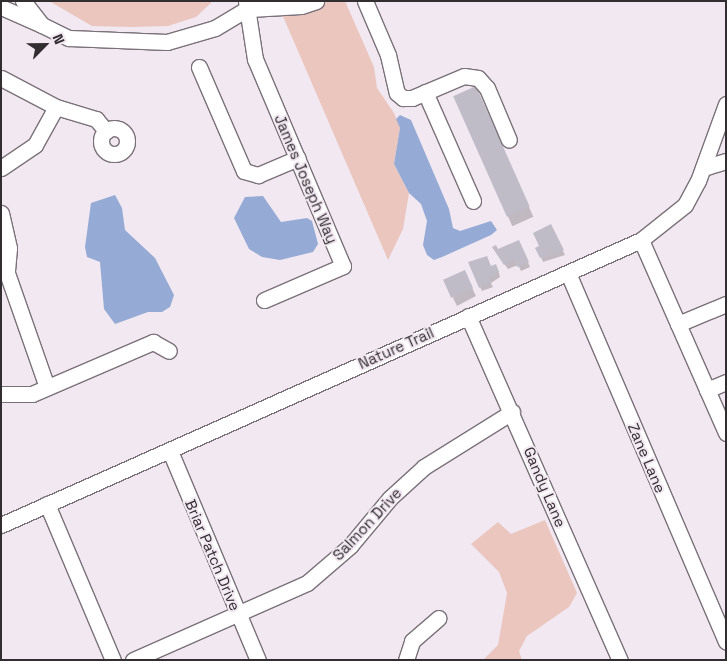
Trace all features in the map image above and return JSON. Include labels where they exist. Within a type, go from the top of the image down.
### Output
[{"type":"street","points":[[23,1],[42,25]]},
{"type":"street","points":[[1,6],[69,38],[167,42],[215,28],[252,4],[293,7],[316,1]]},
{"type":"street","points":[[365,1],[388,55],[397,93],[403,98],[425,92],[464,76],[478,78],[487,88],[509,140]]},
{"type":"street","name":"James Joseph Way","points":[[252,4],[255,59],[344,266],[264,300]]},
{"type":"street","points":[[199,67],[244,171],[258,175],[298,158]]},
{"type":"street","points":[[1,78],[56,107],[96,119],[106,131]]},
{"type":"street","points":[[425,92],[473,202]]},
{"type":"street","name":"Nature Trail","points":[[1,525],[641,240],[685,204],[703,168],[726,104]]},
{"type":"street","points":[[1,168],[35,145],[56,107]]},
{"type":"street","points":[[703,168],[726,161]]},
{"type":"street","points":[[1,213],[8,248],[4,274],[47,388]]},
{"type":"street","points":[[641,240],[678,324],[719,387],[726,433]]},
{"type":"street","name":"Zane Lane","points":[[568,273],[726,642]]},
{"type":"street","points":[[678,324],[726,304]]},
{"type":"street","name":"Gandy Lane","points":[[468,316],[620,660]]},
{"type":"street","points":[[1,394],[32,394],[154,342],[169,351]]},
{"type":"street","name":"Salmon Drive","points":[[133,660],[307,583],[350,546],[390,498],[424,467],[512,412]]},
{"type":"street","name":"Briar Patch Drive","points":[[170,451],[258,660]]},
{"type":"street","points":[[47,504],[113,660]]},
{"type":"street","points":[[406,660],[412,641],[438,618]]},
{"type":"shaded area","points":[[49,1],[213,1],[196,17],[168,26],[131,27],[92,26]]},
{"type":"shaded area","points":[[329,1],[345,1],[374,67],[377,88],[394,113],[400,128],[394,164],[409,193],[403,229],[388,260],[282,14],[298,16]]},
{"type":"shaded area","points":[[545,520],[577,593],[569,607],[527,636],[519,651],[522,660],[483,660],[498,645],[507,593],[499,572],[471,544],[498,522],[511,534]]},
{"type":"water","points":[[400,115],[411,120],[449,209],[453,228],[460,231],[491,221],[497,230],[491,235],[434,260],[427,255],[423,245],[427,221],[421,204],[409,193],[394,164],[400,128],[396,119]]},
{"type":"water","points":[[115,195],[122,208],[125,230],[155,258],[174,295],[170,307],[162,312],[148,312],[115,324],[104,309],[100,262],[87,257],[85,247],[91,203]]},
{"type":"water","points":[[263,196],[281,222],[307,218],[312,221],[318,244],[313,252],[280,260],[262,257],[249,249],[234,218],[245,197]]},
{"type":"building","points":[[476,86],[530,207],[507,217],[453,96]]},
{"type":"building","points":[[551,224],[564,250],[540,258],[535,248],[539,246],[533,233]]},
{"type":"building","points":[[519,240],[529,262],[517,267],[514,260],[504,265],[492,247],[496,245],[498,249]]},
{"type":"building","points":[[487,256],[491,266],[496,264],[499,272],[489,278],[491,282],[479,288],[468,262]]},
{"type":"building","points":[[465,270],[473,288],[451,298],[443,280]]}]
